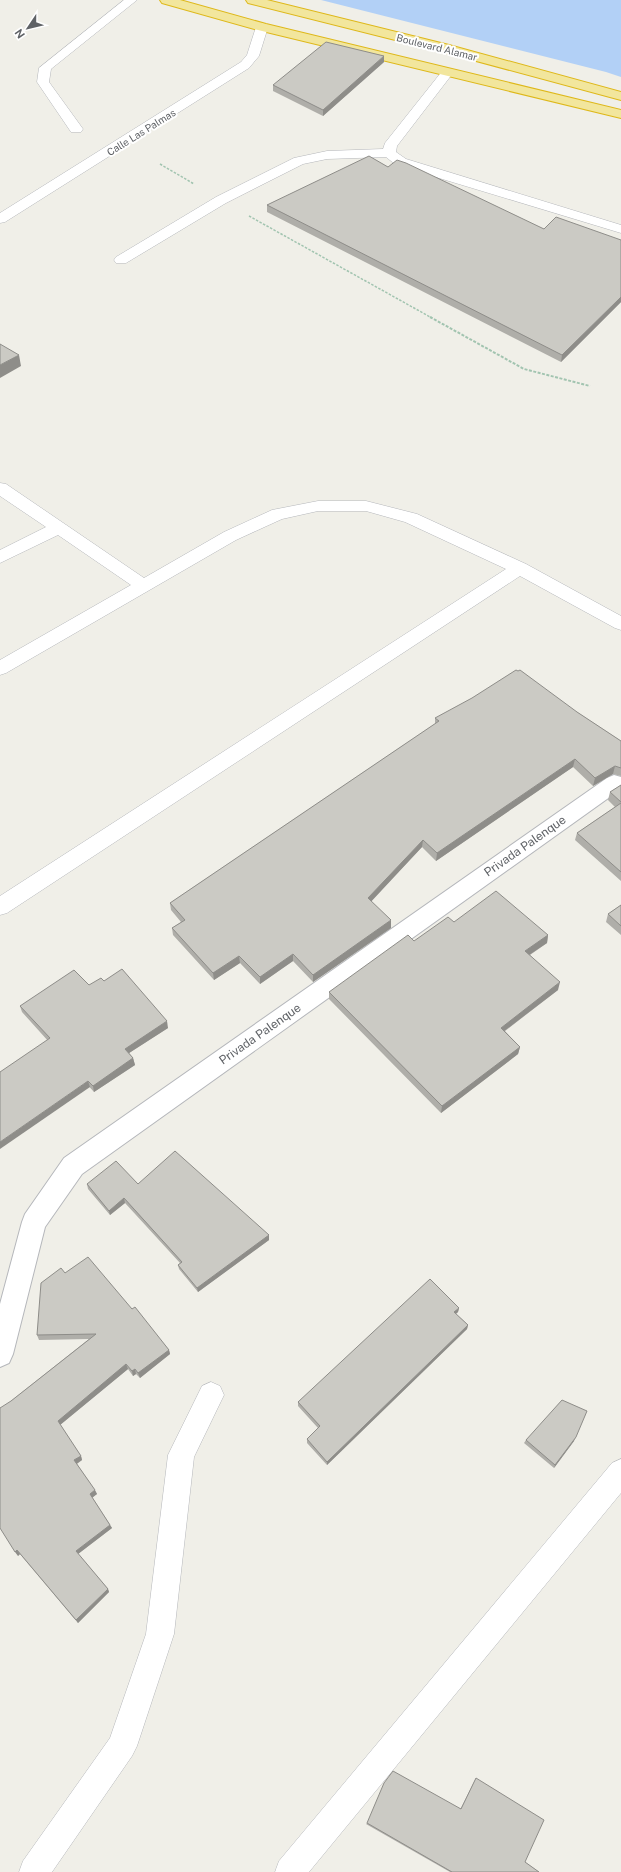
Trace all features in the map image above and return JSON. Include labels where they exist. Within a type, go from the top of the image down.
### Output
[{"type":"highway","points":[[166,0],[262,27],[621,114]]},
{"type":"highway","name":"Boulevard Alamar","points":[[252,0],[444,48],[621,96]]},
{"type":"street","name":"Privada Palenque","points":[[0,1354],[34,1222],[73,1166],[614,783]]},
{"type":"lane","points":[[76,129],[43,82],[45,68],[131,0]]},
{"type":"lane","name":"Calle Las Palmas","points":[[0,219],[245,65],[253,56],[262,27]]},
{"type":"lane","points":[[389,153],[390,146],[447,73]]},
{"type":"lane","points":[[121,260],[221,200],[298,161],[327,155],[389,153],[401,162],[621,229]]},
{"type":"lane","points":[[0,488],[144,586]]},
{"type":"lane","points":[[0,668],[230,536],[278,514],[318,506],[366,506],[411,518],[520,568],[621,624]]},
{"type":"lane","points":[[0,557],[59,528]]},
{"type":"lane","points":[[0,908],[520,568]]},
{"type":"lane","points":[[34,1872],[122,1746],[160,1634],[181,1455],[211,1395]]},
{"type":"lane","points":[[290,1872],[621,1472]]},
{"type":"path","points":[[160,164],[221,200],[524,369],[590,386]]},
{"type":"water","points":[[321,0],[621,0],[621,77],[606,72]]},
{"type":"building","points":[[326,42],[384,56],[323,110],[273,85]]},
{"type":"building","points":[[369,156],[388,167],[397,160],[406,163],[544,229],[556,217],[621,240],[621,297],[562,355],[267,205]]},
{"type":"building","points":[[0,344],[19,355],[0,365]]},
{"type":"building","points":[[516,670],[520,670],[577,712],[621,741],[621,768],[615,766],[595,778],[575,759],[437,853],[423,840],[368,898],[391,920],[313,975],[293,954],[260,977],[239,956],[213,973],[172,928],[185,920],[170,903],[439,721],[435,718],[472,698]]},
{"type":"building","points":[[621,785],[621,802],[610,792]]},
{"type":"building","points":[[621,803],[621,872],[577,833]]},
{"type":"building","points":[[496,891],[548,935],[525,951],[560,982],[501,1028],[520,1047],[442,1106],[329,992],[408,935],[414,941],[448,917],[454,922]]},
{"type":"building","points":[[621,905],[621,926],[608,914]]},
{"type":"building","points":[[122,969],[167,1021],[125,1049],[133,1058],[93,1086],[88,1081],[0,1142],[0,1072],[50,1038],[20,1006],[74,970],[89,985],[101,978],[104,981]]},
{"type":"building","points":[[175,1151],[269,1235],[197,1288],[178,1265],[182,1262],[124,1198],[109,1211],[87,1184],[116,1161],[138,1184]]},
{"type":"building","points":[[88,1257],[132,1309],[135,1307],[169,1350],[138,1373],[135,1369],[132,1371],[126,1364],[58,1421],[81,1456],[74,1460],[95,1490],[90,1494],[110,1525],[76,1551],[108,1589],[76,1620],[17,1550],[15,1552],[0,1528],[0,1408],[96,1334],[37,1335],[41,1283],[61,1268],[65,1273]]},
{"type":"building","points":[[430,1279],[459,1308],[454,1312],[468,1325],[327,1462],[307,1439],[320,1426],[298,1402]]},
{"type":"building","points":[[562,1400],[587,1411],[576,1437],[555,1465],[526,1440]]},
{"type":"building","points":[[393,1771],[461,1809],[476,1778],[544,1820],[525,1862],[539,1872],[452,1872],[367,1823],[384,1783]]}]
